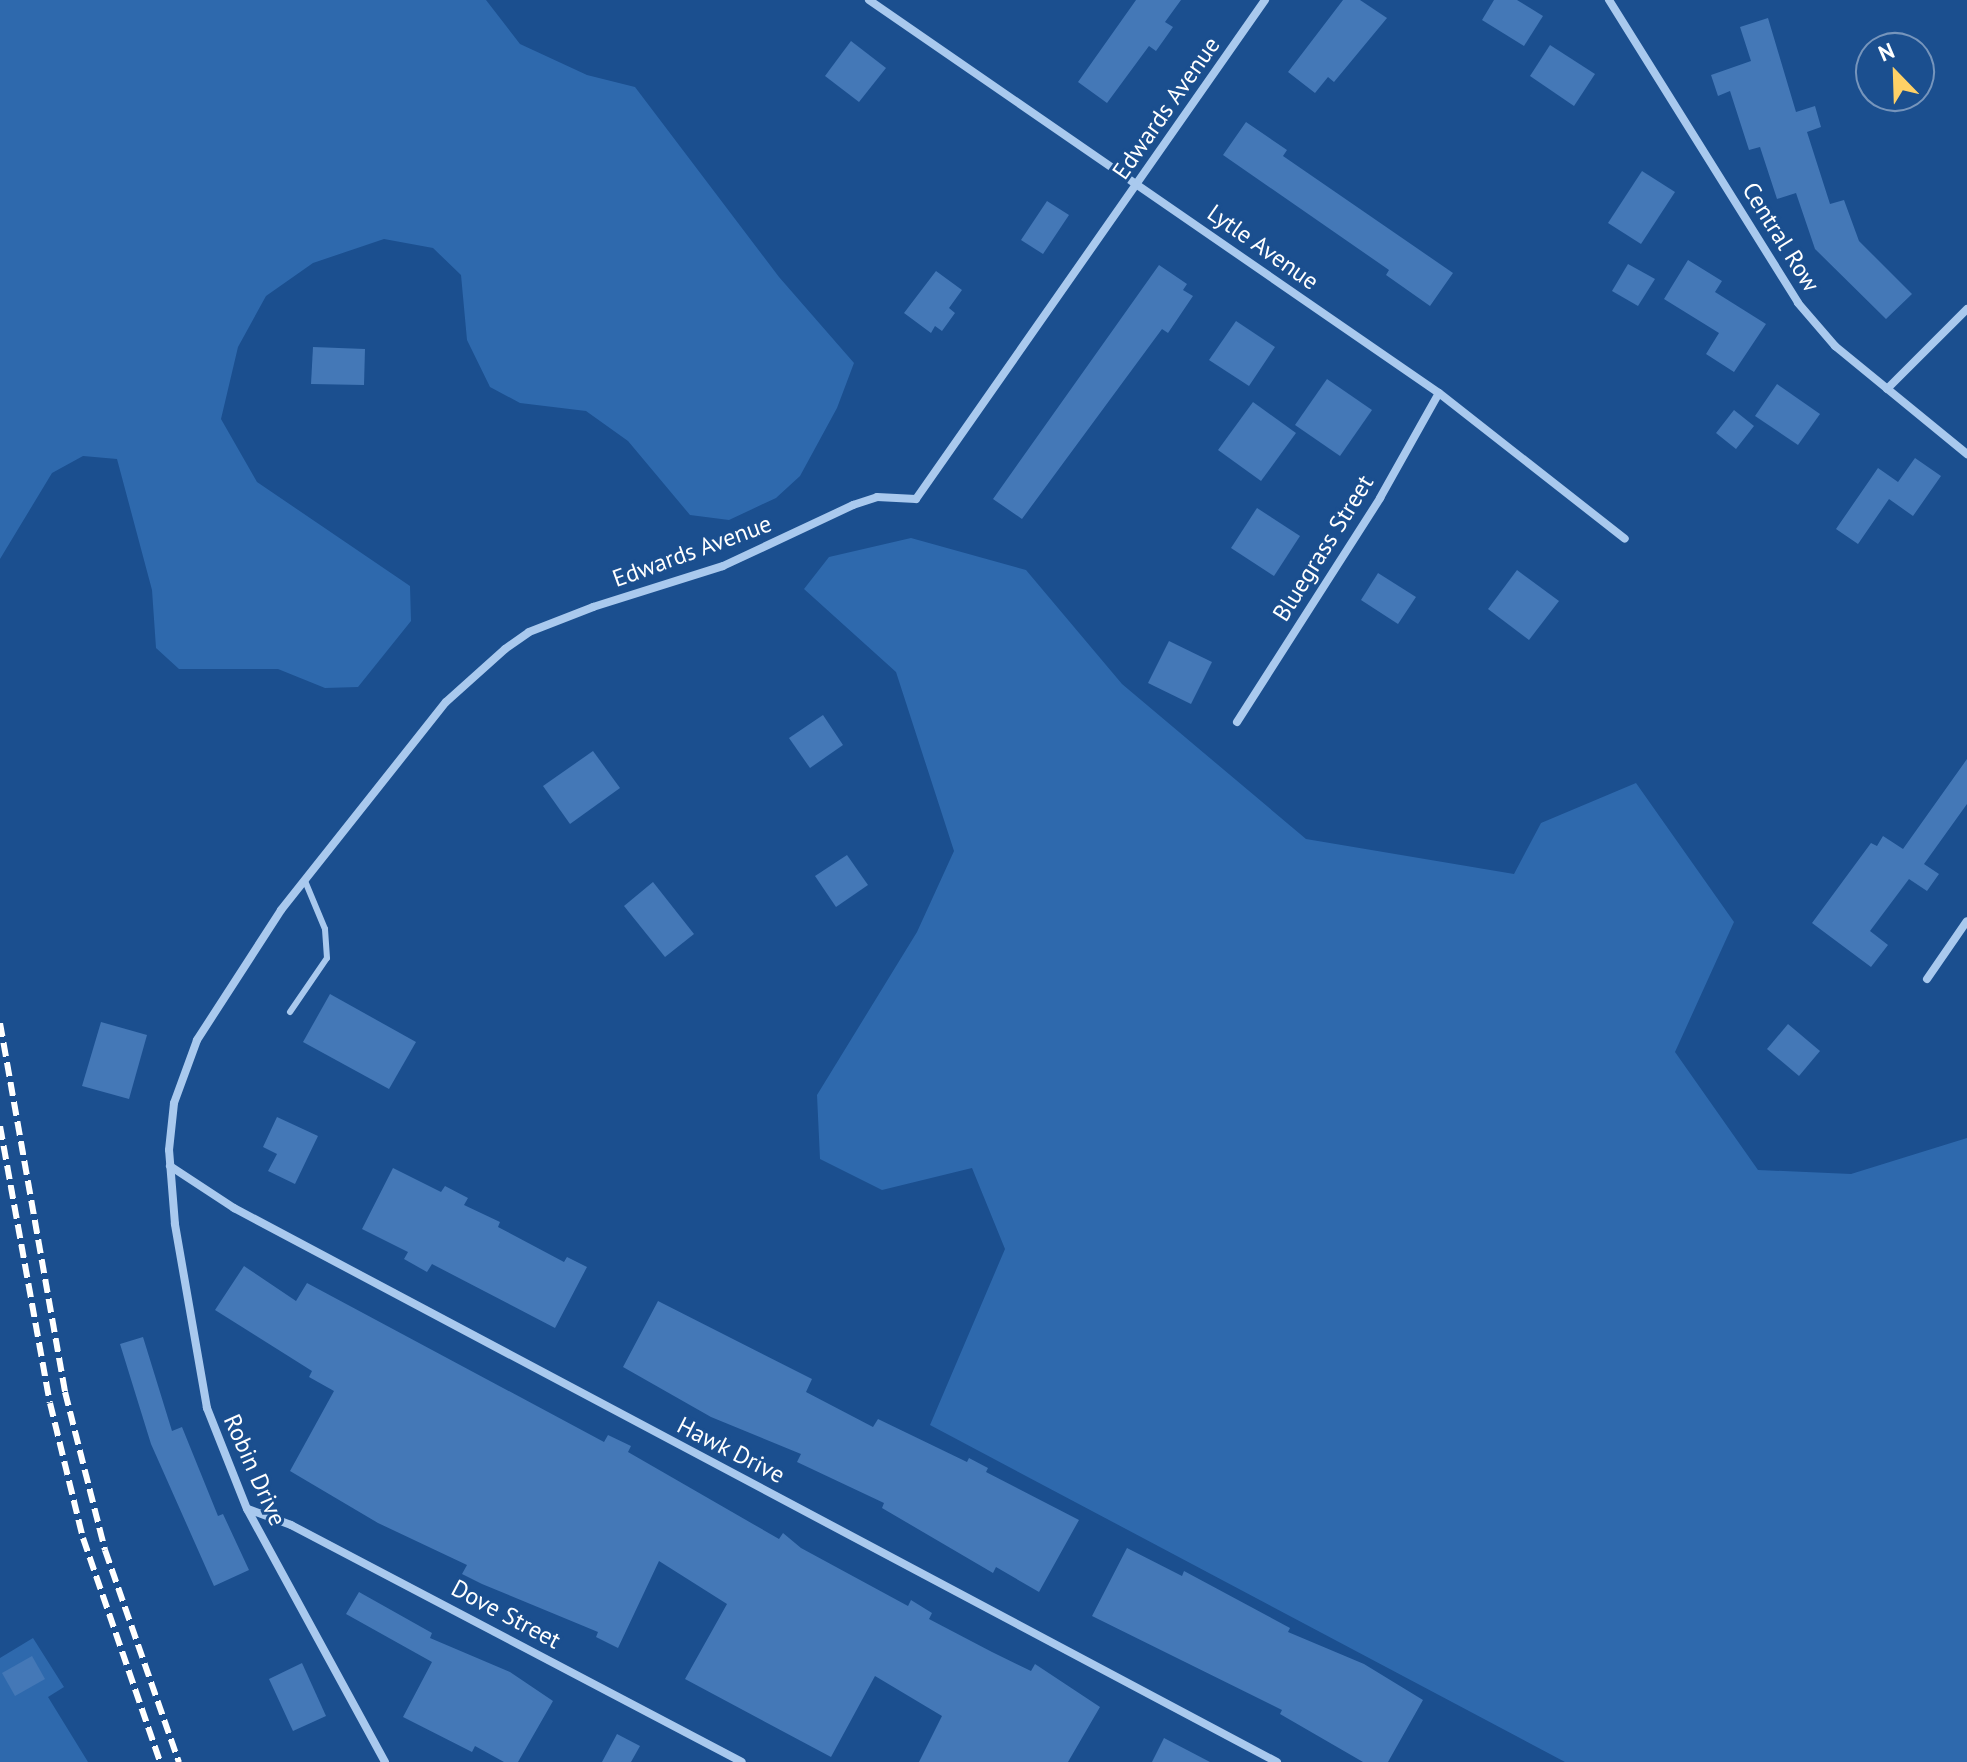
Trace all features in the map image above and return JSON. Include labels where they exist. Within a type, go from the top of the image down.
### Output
[{"type":"street","name":"Lytle Avenue","points":[[869,0],[1439,393],[1625,539]]},
{"type":"street","name":"Edwards Avenue","points":[[170,1166],[174,1103],[197,1040],[305,881],[446,702],[529,632],[723,566],[853,505],[877,497],[916,499],[1265,0]]},
{"type":"street","name":"Central Row","points":[[1609,0],[1798,303],[1835,346],[1967,454]]},
{"type":"street","points":[[1887,389],[1967,309]]},
{"type":"street","name":"Bluegrass Street","points":[[1237,722],[1380,498],[1439,393]]},
{"type":"street","points":[[1927,979],[1967,921]]},
{"type":"street","name":"Robin Drive","points":[[170,1166],[175,1224],[207,1408],[247,1509],[385,1762]]},
{"type":"street","name":"Hawk Drive","points":[[170,1166],[275,1230],[1277,1762]]},
{"type":"street","name":"Dove Street","points":[[247,1509],[319,1540],[742,1762]]},
{"type":"lane","points":[[290,1012],[327,958],[325,929],[305,881]]},
{"type":"shaded area","points":[[0,0],[486,0],[520,44],[587,75],[635,87],[779,277],[854,363],[837,408],[800,476],[776,498],[729,520],[690,515],[628,441],[586,411],[520,403],[490,387],[467,340],[461,275],[433,248],[384,239],[313,263],[266,296],[238,347],[221,419],[257,482],[410,586],[411,621],[358,687],[325,688],[278,669],[179,669],[156,648],[152,590],[117,459],[83,456],[52,473],[0,559]]},
{"type":"shaded area","points":[[911,538],[1026,570],[1122,684],[1306,839],[1514,874],[1541,823],[1636,783],[1734,922],[1675,1052],[1758,1170],[1851,1174],[1967,1138],[1967,1762],[1565,1762],[930,1425],[1005,1249],[972,1168],[882,1190],[820,1159],[817,1095],[917,932],[954,851],[896,672],[804,589],[829,557]]},
{"type":"shaded area","points":[[33,1638],[64,1687],[48,1697],[88,1762],[0,1762],[0,1658]]},
{"type":"building","points":[[1136,0],[1181,0],[1165,22],[1173,27],[1156,51],[1149,46],[1107,103],[1078,82]]},
{"type":"building","points":[[1343,0],[1360,0],[1387,18],[1334,82],[1328,77],[1315,93],[1288,72]]},
{"type":"building","points":[[1494,0],[1517,0],[1543,16],[1524,46],[1482,20]]},
{"type":"building","points":[[1768,18],[1796,112],[1815,106],[1821,127],[1807,132],[1830,204],[1844,200],[1859,241],[1912,294],[1886,319],[1815,249],[1796,193],[1777,199],[1760,147],[1749,150],[1730,91],[1718,96],[1711,75],[1751,61],[1740,27]]},
{"type":"building","points":[[851,41],[886,68],[859,102],[825,76]]},
{"type":"building","points":[[1550,45],[1595,74],[1574,106],[1530,76]]},
{"type":"building","points":[[1246,122],[1287,150],[1283,156],[1453,273],[1430,306],[1386,275],[1389,270],[1223,155]]},
{"type":"building","points":[[1642,171],[1675,192],[1641,244],[1608,223]]},
{"type":"building","points":[[1047,201],[1069,215],[1043,254],[1021,240]]},
{"type":"building","points":[[1688,260],[1722,281],[1715,292],[1766,324],[1734,372],[1706,354],[1719,333],[1664,299]]},
{"type":"building","points":[[1628,264],[1655,279],[1638,306],[1612,291]]},
{"type":"building","points":[[1159,265],[1187,284],[1183,290],[1193,296],[1168,333],[1162,329],[1022,519],[993,499]]},
{"type":"building","points":[[936,271],[962,290],[949,308],[955,313],[942,331],[935,326],[931,333],[904,313]]},
{"type":"building","points":[[1236,321],[1275,347],[1249,386],[1209,360]]},
{"type":"building","points":[[313,347],[365,349],[364,385],[311,384]]},
{"type":"building","points":[[1327,379],[1372,410],[1340,456],[1295,425]]},
{"type":"building","points":[[1777,384],[1820,414],[1798,445],[1755,416]]},
{"type":"building","points":[[1253,402],[1296,433],[1261,481],[1218,450]]},
{"type":"building","points":[[1734,410],[1754,426],[1736,449],[1716,433]]},
{"type":"building","points":[[1915,458],[1941,476],[1913,516],[1889,499],[1858,544],[1836,529],[1878,468],[1898,482]]},
{"type":"building","points":[[1257,508],[1300,536],[1274,576],[1231,548]]},
{"type":"building","points":[[1517,570],[1559,601],[1529,640],[1488,609]]},
{"type":"building","points":[[1378,573],[1416,597],[1398,624],[1361,600]]},
{"type":"building","points":[[1169,641],[1212,662],[1191,704],[1148,683]]},
{"type":"building","points":[[823,715],[843,745],[810,768],[789,738]]},
{"type":"building","points":[[593,751],[620,788],[570,824],[543,786]]},
{"type":"building","points":[[1967,759],[1967,804],[1924,864],[1939,874],[1927,891],[1909,879],[1870,931],[1888,945],[1871,967],[1812,923],[1871,843],[1877,846],[1883,836],[1903,849]]},
{"type":"building","points":[[847,855],[868,885],[836,907],[815,876]]},
{"type":"building","points":[[653,882],[694,934],[665,957],[624,906]]},
{"type":"building","points":[[330,994],[416,1042],[389,1089],[303,1042]]},
{"type":"building","points":[[101,1022],[147,1035],[129,1099],[82,1086]]},
{"type":"building","points":[[1788,1024],[1820,1051],[1799,1076],[1767,1049]]},
{"type":"building","points":[[277,1117],[318,1136],[295,1184],[268,1171],[277,1154],[263,1147]]},
{"type":"building","points":[[393,1168],[441,1192],[445,1186],[468,1198],[464,1205],[500,1222],[498,1227],[564,1262],[567,1257],[587,1267],[555,1328],[432,1264],[427,1272],[404,1259],[408,1252],[362,1229]]},
{"type":"building","points":[[244,1266],[296,1301],[307,1283],[604,1442],[608,1435],[631,1446],[628,1452],[779,1539],[783,1533],[801,1548],[908,1606],[911,1600],[932,1613],[929,1619],[992,1652],[1031,1671],[1035,1664],[1100,1707],[1068,1762],[919,1762],[942,1716],[875,1676],[831,1757],[685,1679],[727,1604],[659,1561],[618,1648],[596,1637],[598,1632],[462,1574],[467,1565],[378,1523],[290,1471],[334,1391],[309,1377],[312,1371],[215,1310]]},
{"type":"building","points":[[658,1301],[812,1379],[806,1392],[873,1427],[878,1419],[967,1462],[969,1458],[988,1468],[986,1472],[1079,1520],[1039,1592],[996,1567],[993,1573],[882,1508],[884,1503],[797,1462],[801,1454],[711,1417],[623,1367]]},
{"type":"building","points":[[143,1337],[172,1431],[182,1427],[218,1516],[223,1514],[249,1570],[214,1586],[151,1444],[120,1344]]},
{"type":"building","points":[[1127,1548],[1182,1576],[1184,1571],[1290,1628],[1288,1632],[1364,1664],[1423,1700],[1388,1762],[1363,1762],[1280,1714],[1282,1710],[1092,1616]]},
{"type":"building","points":[[359,1592],[432,1633],[430,1638],[510,1672],[553,1701],[518,1762],[504,1762],[475,1746],[472,1752],[403,1717],[432,1662],[346,1614]]},
{"type":"building","points":[[32,1656],[45,1679],[15,1696],[2,1673]]},
{"type":"building","points":[[302,1663],[326,1716],[293,1731],[269,1679]]},
{"type":"building","points":[[617,1734],[640,1746],[631,1762],[602,1762]]},
{"type":"building","points":[[1164,1738],[1210,1762],[1152,1762]]},
{"type":"railway","points":[[0,1023],[65,1392],[105,1550],[179,1762]]},
{"type":"railway","points":[[0,1126],[50,1403],[83,1538],[160,1762]]}]
